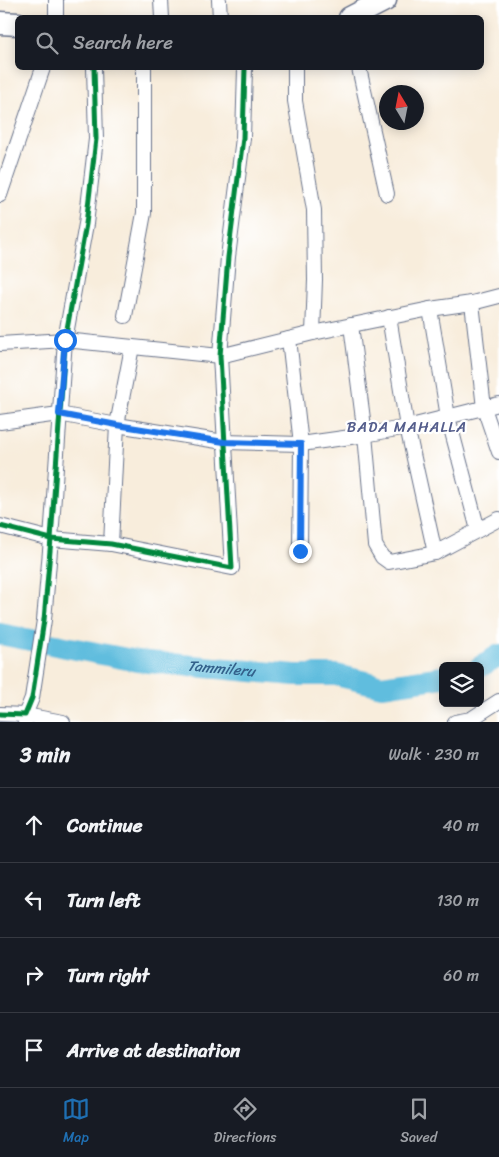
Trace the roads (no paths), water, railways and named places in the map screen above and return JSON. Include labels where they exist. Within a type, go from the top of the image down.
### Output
[{"type":"main road","points":[[356,15],[385,0]]},
{"type":"main road","points":[[0,23],[15,24]]},
{"type":"street","points":[[56,0],[56,15]]},
{"type":"street","points":[[161,0],[162,15]]},
{"type":"street","points":[[219,0],[220,15]]},
{"type":"street","points":[[0,195],[42,70]]},
{"type":"street","points":[[25,718],[32,698],[44,620],[65,340],[86,224],[96,139],[94,70]]},
{"type":"street","points":[[125,316],[144,212],[144,70]]},
{"type":"street","points":[[0,526],[51,539],[111,544],[232,568],[220,356],[228,257],[243,138],[246,70]]},
{"type":"street","points":[[295,70],[295,101],[314,210],[313,333]]},
{"type":"street","points":[[359,70],[387,194]]},
{"type":"street","points":[[0,344],[65,340],[220,356],[313,333],[430,309],[472,303],[499,296]]},
{"type":"street","points":[[472,303],[484,408],[499,452]]},
{"type":"street","points":[[430,309],[448,417],[478,530]]},
{"type":"street","points":[[389,317],[407,427],[435,553]]},
{"type":"street","points":[[351,325],[365,435],[375,545],[382,557],[389,562],[435,553],[499,519]]},
{"type":"street","points":[[288,339],[301,444],[300,551]]},
{"type":"street","points":[[111,544],[117,425],[132,347]]},
{"type":"street","points":[[0,422],[59,414],[224,442],[301,444],[407,427],[499,404]]},
{"type":"street","points":[[455,722],[471,720],[499,701]]},
{"type":"street","points":[[0,714],[63,722]]},
{"type":"waterway","name":"Tammileru","points":[[0,634],[137,661],[295,675],[336,675],[382,686],[439,678]]},
{"type":"waterway","name":"Tammileru","points":[[484,664],[499,655]]},
{"type":"district","name":"BADA MAHALLA","points":[[407,427]]}]
